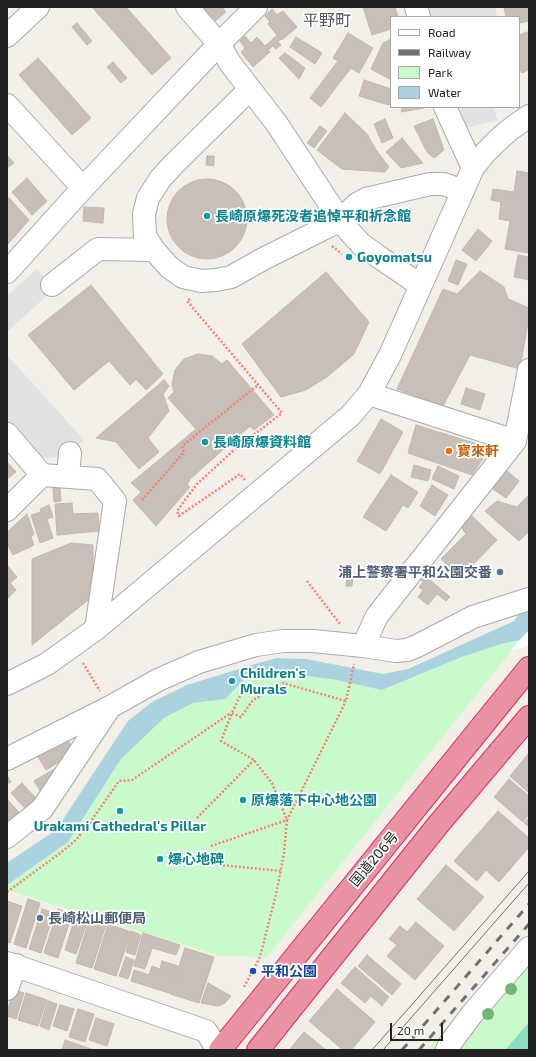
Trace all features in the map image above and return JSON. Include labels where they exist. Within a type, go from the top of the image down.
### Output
[{"type":"highway","name":"国道206号","points":[[219,1050],[529,668]]},
{"type":"highway","name":"国道206号","points":[[258,1050],[427,838],[529,717]]},
{"type":"street","points":[[7,36],[38,7]]},
{"type":"street","points":[[187,7],[219,44],[250,89],[277,124],[344,226],[361,244],[420,285]]},
{"type":"street","points":[[7,272],[83,188],[256,7]]},
{"type":"street","points":[[250,89],[173,164],[161,178],[148,198],[144,214],[145,236],[154,250],[169,267],[183,277],[201,281],[216,280],[231,277],[327,227],[344,226]]},
{"type":"street","points":[[7,105],[83,188]]},
{"type":"street","points":[[445,108],[473,168]]},
{"type":"street","points":[[7,684],[47,664],[96,629],[350,416],[368,394],[390,355],[473,168],[497,141],[529,116]]},
{"type":"street","points":[[344,226],[357,204],[374,196],[430,184],[444,184],[463,191]]},
{"type":"street","points":[[52,286],[98,249],[154,250]]},
{"type":"street","points":[[359,650],[377,616],[515,441],[529,370]]},
{"type":"street","points":[[368,394],[515,441]]},
{"type":"street","points":[[7,434],[42,475],[97,479],[115,500],[96,629]]},
{"type":"street","points":[[68,477],[70,453]]},
{"type":"street","points":[[7,510],[42,475]]},
{"type":"street","points":[[7,759],[110,707],[158,680],[199,662],[256,645],[283,641],[314,641],[359,650],[407,650],[473,617],[529,598]]},
{"type":"street","points":[[7,837],[42,809],[110,707]]},
{"type":"street","points":[[447,1050],[472,1014],[529,948]]},
{"type":"street","points":[[7,989],[11,964],[206,1031],[219,1050]]},
{"type":"path","points":[[344,226],[328,243],[347,258]]},
{"type":"path","points":[[192,299],[187,300],[282,413],[234,451],[197,484],[177,511],[179,516],[240,474],[248,484]]},
{"type":"path","points":[[142,500],[184,452],[182,446],[258,385]]},
{"type":"path","points":[[242,991],[260,957],[281,872],[287,820],[346,701],[359,650],[307,581]]},
{"type":"path","points":[[72,646],[110,707]]},
{"type":"path","points":[[232,713],[241,717],[253,700],[283,682],[346,701]]},
{"type":"path","points":[[245,685],[221,740],[254,760],[272,783],[287,820]]},
{"type":"path","points":[[7,892],[76,840],[119,781],[132,780],[232,713]]},
{"type":"path","points":[[197,818],[254,760]]},
{"type":"path","points":[[211,846],[287,820]]},
{"type":"path","points":[[211,864],[281,872]]},
{"type":"green space","name":"原爆落下中心地公園","points":[[520,640],[267,957],[220,956],[7,890],[7,885],[68,842],[121,759],[164,718],[193,703],[225,699],[244,680],[278,672],[337,680],[383,690],[459,658],[501,644]]},
{"type":"green space","points":[[529,933],[529,1050],[427,1050]]},
{"type":"green space","points":[[529,1022],[529,1050],[505,1050]]},
{"type":"shaded area","points":[[428,7],[496,7],[497,16],[431,16]]},
{"type":"shaded area","points":[[460,108],[493,108],[498,120],[466,128]]},
{"type":"shaded area","points":[[37,269],[54,289],[7,332],[7,296]]},
{"type":"shaded area","points":[[7,355],[84,440],[66,456],[39,459],[7,422]]},
{"type":"water","points":[[526,604],[529,604],[529,638],[501,644],[459,658],[382,690],[337,680],[278,672],[244,680],[225,699],[193,703],[164,718],[121,759],[68,842],[7,885],[7,863],[56,830],[128,721],[152,702],[187,685],[276,658],[306,659],[383,674],[408,669],[514,621]]},
{"type":"pier","points":[[529,630],[529,646],[510,651]]},
{"type":"building","points":[[92,7],[126,7],[171,58],[152,75]]},
{"type":"building","points":[[201,7],[222,7],[226,12],[214,22]]},
{"type":"building","points":[[363,7],[395,7],[398,16],[390,16],[390,29],[372,35]]},
{"type":"building","points":[[528,7],[529,21],[520,23],[520,16],[506,16],[504,8]]},
{"type":"building","points":[[272,9],[277,15],[283,11],[297,27],[278,42],[281,45],[276,49],[273,46],[268,50],[270,52],[253,67],[241,52],[245,48],[240,41],[245,36],[251,43],[257,37],[265,46],[277,35],[268,24],[270,22],[265,16]]},
{"type":"building","points":[[77,23],[92,41],[87,45],[72,27]]},
{"type":"building","points":[[527,32],[529,36],[529,73],[528,70],[522,73],[520,69],[520,35]]},
{"type":"building","points":[[348,33],[373,48],[359,73],[351,68],[321,107],[310,98],[338,61],[333,58]]},
{"type":"building","points":[[296,37],[322,53],[315,64],[290,47]]},
{"type":"building","points":[[390,40],[390,79],[371,69],[383,43]]},
{"type":"building","points":[[285,53],[305,68],[299,79],[279,58]]},
{"type":"building","points":[[38,58],[91,118],[72,135],[19,75]]},
{"type":"building","points":[[113,62],[127,78],[121,83],[107,67]]},
{"type":"building","points":[[364,80],[390,89],[389,105],[359,96]]},
{"type":"building","points":[[402,108],[424,108],[401,112]]},
{"type":"building","points":[[345,113],[367,134],[376,150],[389,167],[385,172],[342,169],[317,150]]},
{"type":"building","points":[[385,119],[393,138],[382,143],[374,124]]},
{"type":"building","points":[[433,119],[444,150],[434,158],[427,152],[414,126]]},
{"type":"building","points":[[320,126],[327,131],[314,148],[307,143]]},
{"type":"building","points":[[402,138],[423,163],[401,168],[386,152]]},
{"type":"building","points":[[7,155],[14,163],[7,168]]},
{"type":"building","points":[[207,156],[214,156],[214,166],[206,165]]},
{"type":"building","points":[[517,171],[529,173],[529,253],[505,249],[510,221],[499,219],[501,202],[491,200],[493,189],[514,192]]},
{"type":"building","points":[[27,178],[47,201],[32,215],[12,192]]},
{"type":"building","name":"長崎原爆死没者追悼平和祈念館","points":[[207,179],[215,180],[229,186],[235,191],[240,197],[246,211],[246,227],[240,241],[235,247],[229,252],[215,258],[207,259],[199,258],[185,252],[179,247],[174,241],[168,227],[167,219],[168,211],[174,197],[179,191],[185,186],[199,180]]},
{"type":"building","points":[[9,198],[29,220],[7,245],[7,200]]},
{"type":"building","points":[[84,207],[104,208],[103,223],[83,221]]},
{"type":"building","points":[[478,229],[492,241],[476,261],[462,250]]},
{"type":"building","points":[[518,255],[529,257],[529,280],[514,277]]},
{"type":"building","points":[[456,260],[467,264],[458,285],[448,281]]},
{"type":"building","points":[[480,271],[504,287],[508,299],[529,308],[520,369],[470,355],[443,406],[397,389],[443,289],[457,294]]},
{"type":"building","points":[[326,272],[369,322],[354,354],[327,377],[306,390],[281,397],[242,344]]},
{"type":"building","points":[[91,285],[163,374],[146,390],[136,379],[130,385],[109,361],[74,390],[28,335]]},
{"type":"building","name":"長崎原爆資料館","points":[[198,354],[212,356],[222,364],[227,360],[274,415],[254,430],[250,426],[190,479],[187,485],[190,487],[156,526],[133,500],[141,492],[131,483],[196,429],[168,398],[174,392],[172,384],[175,370],[184,359]]},
{"type":"building","points":[[164,380],[169,386],[163,394],[169,411],[148,438],[159,452],[139,469],[116,442],[96,438]]},
{"type":"building","points":[[466,388],[485,394],[480,410],[461,404]]},
{"type":"building","points":[[381,419],[403,432],[380,474],[357,461]]},
{"type":"building","name":"寳來軒","points":[[416,425],[490,448],[472,475],[408,453]]},
{"type":"building","points":[[7,462],[16,472],[7,479]]},
{"type":"building","points":[[414,465],[431,470],[428,481],[411,477]]},
{"type":"building","points":[[438,466],[459,476],[454,489],[432,479]]},
{"type":"building","points":[[507,471],[519,481],[506,498],[493,489]]},
{"type":"building","points":[[391,475],[418,492],[408,508],[403,505],[386,531],[363,517]]},
{"type":"building","points":[[432,485],[448,495],[435,516],[420,506]]},
{"type":"building","points":[[53,488],[60,488],[61,501],[54,502]]},
{"type":"building","points":[[529,495],[529,531],[519,541],[485,511],[497,501],[517,507]]},
{"type":"building","points":[[72,503],[73,514],[98,513],[99,531],[57,535],[55,504]]},
{"type":"building","points":[[49,505],[53,517],[47,519],[53,538],[40,543],[31,515],[41,512],[40,509]]},
{"type":"building","points":[[27,514],[34,534],[31,537],[34,545],[13,555],[7,543],[7,532]]},
{"type":"building","points":[[472,516],[497,540],[460,578],[441,559],[466,534],[461,527]]},
{"type":"building","points":[[71,543],[93,545],[93,596],[32,645],[32,559]]},
{"type":"building","points":[[7,565],[17,577],[10,583],[16,590],[7,599]]},
{"type":"building","points":[[425,576],[450,597],[446,601],[437,594],[428,605],[418,597],[423,590],[419,587],[423,582],[421,580]]},
{"type":"building","points":[[347,578],[353,579],[352,586],[346,586]]},
{"type":"building","points":[[66,737],[75,752],[46,770],[37,755]]},
{"type":"building","points":[[529,753],[529,793],[510,776]]},
{"type":"building","points":[[63,764],[44,797],[34,781]]},
{"type":"building","points":[[7,775],[11,782],[7,784]]},
{"type":"building","points":[[509,779],[529,796],[529,814],[523,822],[494,797]]},
{"type":"building","points":[[22,783],[41,804],[30,814],[11,793]]},
{"type":"building","points":[[7,799],[25,819],[7,827]]},
{"type":"building","points":[[498,811],[529,838],[529,847],[499,882],[486,870],[477,881],[454,861]]},
{"type":"building","points":[[529,818],[529,827],[524,823]]},
{"type":"building","name":"爆心地碑","points":[[161,856],[163,860],[159,862],[157,857]]},
{"type":"building","points":[[446,865],[484,897],[454,931],[417,899]]},
{"type":"building","points":[[28,899],[40,903],[26,948],[14,944]]},
{"type":"building","points":[[7,901],[22,906],[10,943],[7,942]]},
{"type":"building","points":[[42,909],[54,913],[41,953],[29,949]]},
{"type":"building","points":[[58,909],[72,914],[58,958],[44,953]]},
{"type":"building","points":[[89,920],[106,925],[92,968],[76,963]]},
{"type":"building","points":[[74,921],[86,925],[76,954],[65,950]]},
{"type":"building","points":[[416,922],[444,946],[415,980],[387,956],[397,945],[389,939],[400,926],[407,932]]},
{"type":"building","points":[[108,924],[131,932],[116,976],[94,969]]},
{"type":"building","points":[[132,931],[141,935],[135,955],[126,952]]},
{"type":"building","points":[[143,933],[180,945],[176,955],[152,948],[145,969],[134,966]]},
{"type":"building","points":[[185,948],[214,957],[199,1003],[170,994]]},
{"type":"building","points":[[367,955],[401,984],[392,995],[358,966]]},
{"type":"building","points":[[126,957],[134,960],[128,979],[119,976]]},
{"type":"building","points":[[162,961],[178,966],[169,993],[131,981],[134,970],[149,975],[152,966],[160,969]]},
{"type":"building","points":[[355,967],[389,997],[382,1006],[371,996],[365,1003],[341,983]]},
{"type":"building","points":[[208,983],[231,996],[225,1003],[218,1006],[201,1003]]},
{"type":"building","points":[[337,989],[375,1022],[351,1050],[343,1050],[309,1021]]},
{"type":"building","points":[[14,990],[24,993],[16,1019],[7,1016]]},
{"type":"building","points":[[26,993],[47,1000],[38,1026],[18,1020]]},
{"type":"building","points":[[48,1001],[57,1004],[49,1030],[40,1026]]},
{"type":"building","points":[[60,1005],[74,1009],[67,1031],[53,1026]]},
{"type":"building","points":[[78,1009],[94,1014],[85,1042],[69,1037]]},
{"type":"building","points":[[96,1018],[114,1024],[107,1046],[89,1040]]},
{"type":"building","points":[[304,1032],[326,1050],[289,1050]]},
{"type":"building","points":[[65,1040],[94,1050],[62,1050]]},
{"type":"tram line","points":[[372,1050],[529,871]]},
{"type":"tram line","points":[[383,1050],[529,883]]},
{"type":"railway","points":[[402,1050],[529,904]]},
{"type":"railway","points":[[419,1050],[529,924]]},
{"type":"place","name":"長崎原爆死没者追悼平和祈念館","points":[[207,216]]},
{"type":"place","name":"Goyomatsu","points":[[349,257]]},
{"type":"place","name":"長崎原爆資料館","points":[[205,442]]},
{"type":"place","name":"寳來軒","points":[[449,451]]},
{"type":"place","name":"浦上警察署平和公園交番","points":[[500,572]]},
{"type":"place","name":"Children's Murals","points":[[232,681]]},
{"type":"place","name":"原爆落下中心地公園","points":[[243,800]]},
{"type":"place","name":"Urakami Cathedral's Pillar","points":[[120,811]]},
{"type":"place","name":"爆心地碑","points":[[160,859]]},
{"type":"place","name":"長崎松山郵便局","points":[[40,918]]},
{"type":"place","name":"平和公園","points":[[253,971]]},
{"type":"district","name":"平野町","points":[[327,21]]}]
